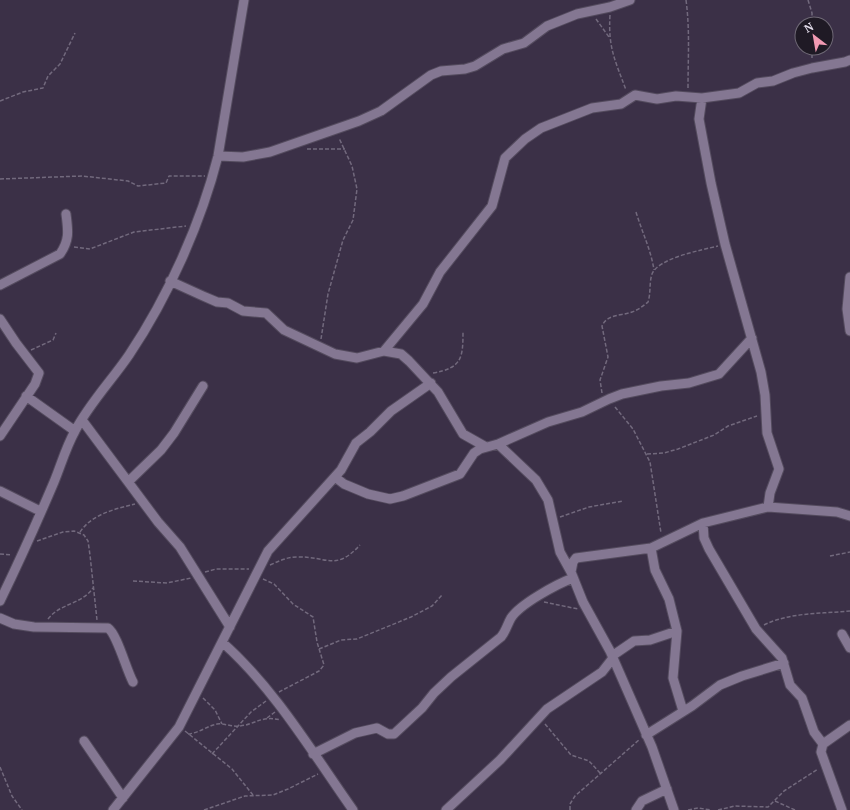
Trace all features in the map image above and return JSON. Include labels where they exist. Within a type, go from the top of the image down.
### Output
[{"type":"street","points":[[0,601],[24,550],[75,431],[130,354],[150,321],[170,281],[194,226],[213,177],[218,156],[244,0]]},
{"type":"street","points":[[218,156],[243,157],[270,152],[371,116],[440,71],[466,69],[503,49],[524,43],[547,26],[591,10],[610,7],[630,0]]},
{"type":"street","points":[[384,351],[423,304],[440,272],[492,206],[505,158],[525,139],[541,128],[592,108],[616,106],[635,95],[657,99],[676,96],[702,98],[739,93],[753,84],[773,81],[793,73],[850,60]]},
{"type":"street","points":[[702,98],[699,119],[725,244],[761,372],[767,433],[779,469],[770,493],[768,507]]},
{"type":"street","points":[[0,285],[60,254],[66,245],[69,236],[66,214]]},
{"type":"street","points":[[850,277],[847,310],[850,331]]},
{"type":"street","points":[[170,281],[217,302],[228,303],[243,311],[266,313],[284,330],[320,347],[346,357],[357,358],[384,351],[401,354],[431,384],[444,401],[463,434],[486,446]]},
{"type":"street","points":[[0,319],[39,373],[35,384],[0,436]]},
{"type":"street","points":[[335,477],[344,484],[368,494],[390,499],[403,496],[453,478],[464,470],[476,450],[486,446],[498,444],[548,422],[582,412],[606,400],[661,386],[689,383],[719,374],[752,338]]},
{"type":"street","points":[[113,810],[179,727],[268,551],[345,465],[356,443],[370,432],[390,411],[431,384]]},
{"type":"street","points":[[129,481],[160,450],[174,433],[203,386]]},
{"type":"street","points":[[26,396],[75,431]]},
{"type":"street","points":[[82,420],[144,501],[158,522],[180,547],[230,627]]},
{"type":"street","points":[[498,444],[541,487],[548,500],[557,544],[588,610],[613,657],[646,735],[674,810]]},
{"type":"street","points":[[0,491],[40,511]]},
{"type":"street","points":[[572,575],[573,562],[576,558],[651,548],[703,523],[768,507],[837,512],[850,516]]},
{"type":"street","points":[[703,523],[704,538],[708,549],[756,629],[782,658],[790,685],[802,698],[814,732],[823,744]]},
{"type":"street","points":[[651,548],[655,570],[669,599],[676,631],[673,678],[683,711]]},
{"type":"street","points":[[313,754],[366,729],[377,728],[388,734],[394,734],[422,708],[446,682],[501,637],[506,632],[511,618],[535,599],[572,575]]},
{"type":"street","points":[[0,618],[19,625],[40,627],[108,628],[114,635],[126,668],[133,682]]},
{"type":"street","points":[[446,810],[500,760],[539,716],[580,685],[602,672],[613,657],[634,641],[650,640],[676,631]]},
{"type":"street","points":[[842,634],[850,648]]},
{"type":"street","points":[[222,642],[243,661],[273,695],[353,810]]},
{"type":"street","points":[[646,735],[720,685],[742,676],[784,663]]},
{"type":"street","points":[[842,810],[821,752],[823,744],[850,725]]},
{"type":"street","points":[[84,742],[123,798]]},
{"type":"street","points":[[636,810],[638,804],[642,801],[666,789]]},
{"type":"path","points":[[686,0],[690,42],[687,68],[688,97]]},
{"type":"path","points":[[808,0],[812,16]]},
{"type":"path","points":[[610,7],[608,37],[610,48],[629,98]]},
{"type":"path","points":[[591,10],[608,37]]},
{"type":"path","points":[[0,101],[23,92],[43,88],[48,76],[60,64],[76,33]]},
{"type":"path","points":[[812,56],[812,68]]},
{"type":"path","points":[[320,347],[330,288],[343,240],[353,220],[357,189],[352,166],[335,129]]},
{"type":"path","points":[[302,148],[316,150],[345,149]]},
{"type":"path","points":[[0,179],[82,176],[128,181],[136,185],[146,186],[166,183],[169,176],[213,177]]},
{"type":"path","points":[[636,212],[642,232],[649,246],[654,270],[648,302],[633,312],[610,318],[602,326],[608,357],[600,380],[606,400],[633,429],[647,454],[650,462],[662,543]]},
{"type":"path","points":[[66,245],[80,249],[90,248],[134,232],[173,226],[194,226]]},
{"type":"path","points":[[654,270],[665,263],[684,255],[725,244]]},
{"type":"path","points":[[423,375],[447,370],[459,362],[463,348],[463,331]]},
{"type":"path","points":[[23,352],[47,344],[53,340],[56,333]]},
{"type":"path","points":[[647,454],[664,453],[678,449],[714,435],[728,426],[766,413]]},
{"type":"path","points":[[80,532],[88,522],[100,515],[144,501]]},
{"type":"path","points":[[553,521],[573,512],[623,501]]},
{"type":"path","points":[[0,554],[24,550],[63,532],[80,532],[88,541],[97,627]]},
{"type":"path","points":[[133,581],[167,582],[185,580],[216,569],[258,572],[280,561],[296,556],[340,561],[347,557],[360,544]]},
{"type":"path","points":[[830,556],[850,552]]},
{"type":"path","points":[[212,754],[251,712],[273,695],[313,675],[322,668],[323,660],[319,649],[314,621],[311,615],[293,604],[274,584],[258,572]]},
{"type":"path","points":[[40,627],[54,612],[80,601],[86,597],[93,588]]},
{"type":"path","points":[[319,649],[341,640],[357,639],[411,617],[432,606],[442,596]]},
{"type":"path","points":[[535,599],[554,605],[588,610]]},
{"type":"path","points":[[756,629],[776,620],[795,616],[850,611]]},
{"type":"path","points":[[197,693],[210,704],[223,724]]},
{"type":"path","points":[[188,734],[203,731],[217,724],[237,726],[265,719],[278,711]]},
{"type":"path","points":[[539,716],[567,752],[575,758],[589,761],[601,774]]},
{"type":"path","points":[[265,719],[292,722]]},
{"type":"path","points":[[179,727],[232,769],[254,795]]},
{"type":"path","points":[[570,810],[570,804],[575,796],[646,735]]},
{"type":"path","points":[[718,810],[740,806],[765,808],[784,791],[825,765]]},
{"type":"path","points":[[0,767],[10,792],[22,810]]},
{"type":"path","points":[[204,810],[238,797],[273,795],[288,790],[324,769]]},
{"type":"path","points":[[774,801],[795,810]]},
{"type":"path","points":[[688,810],[698,808],[711,810]]}]
